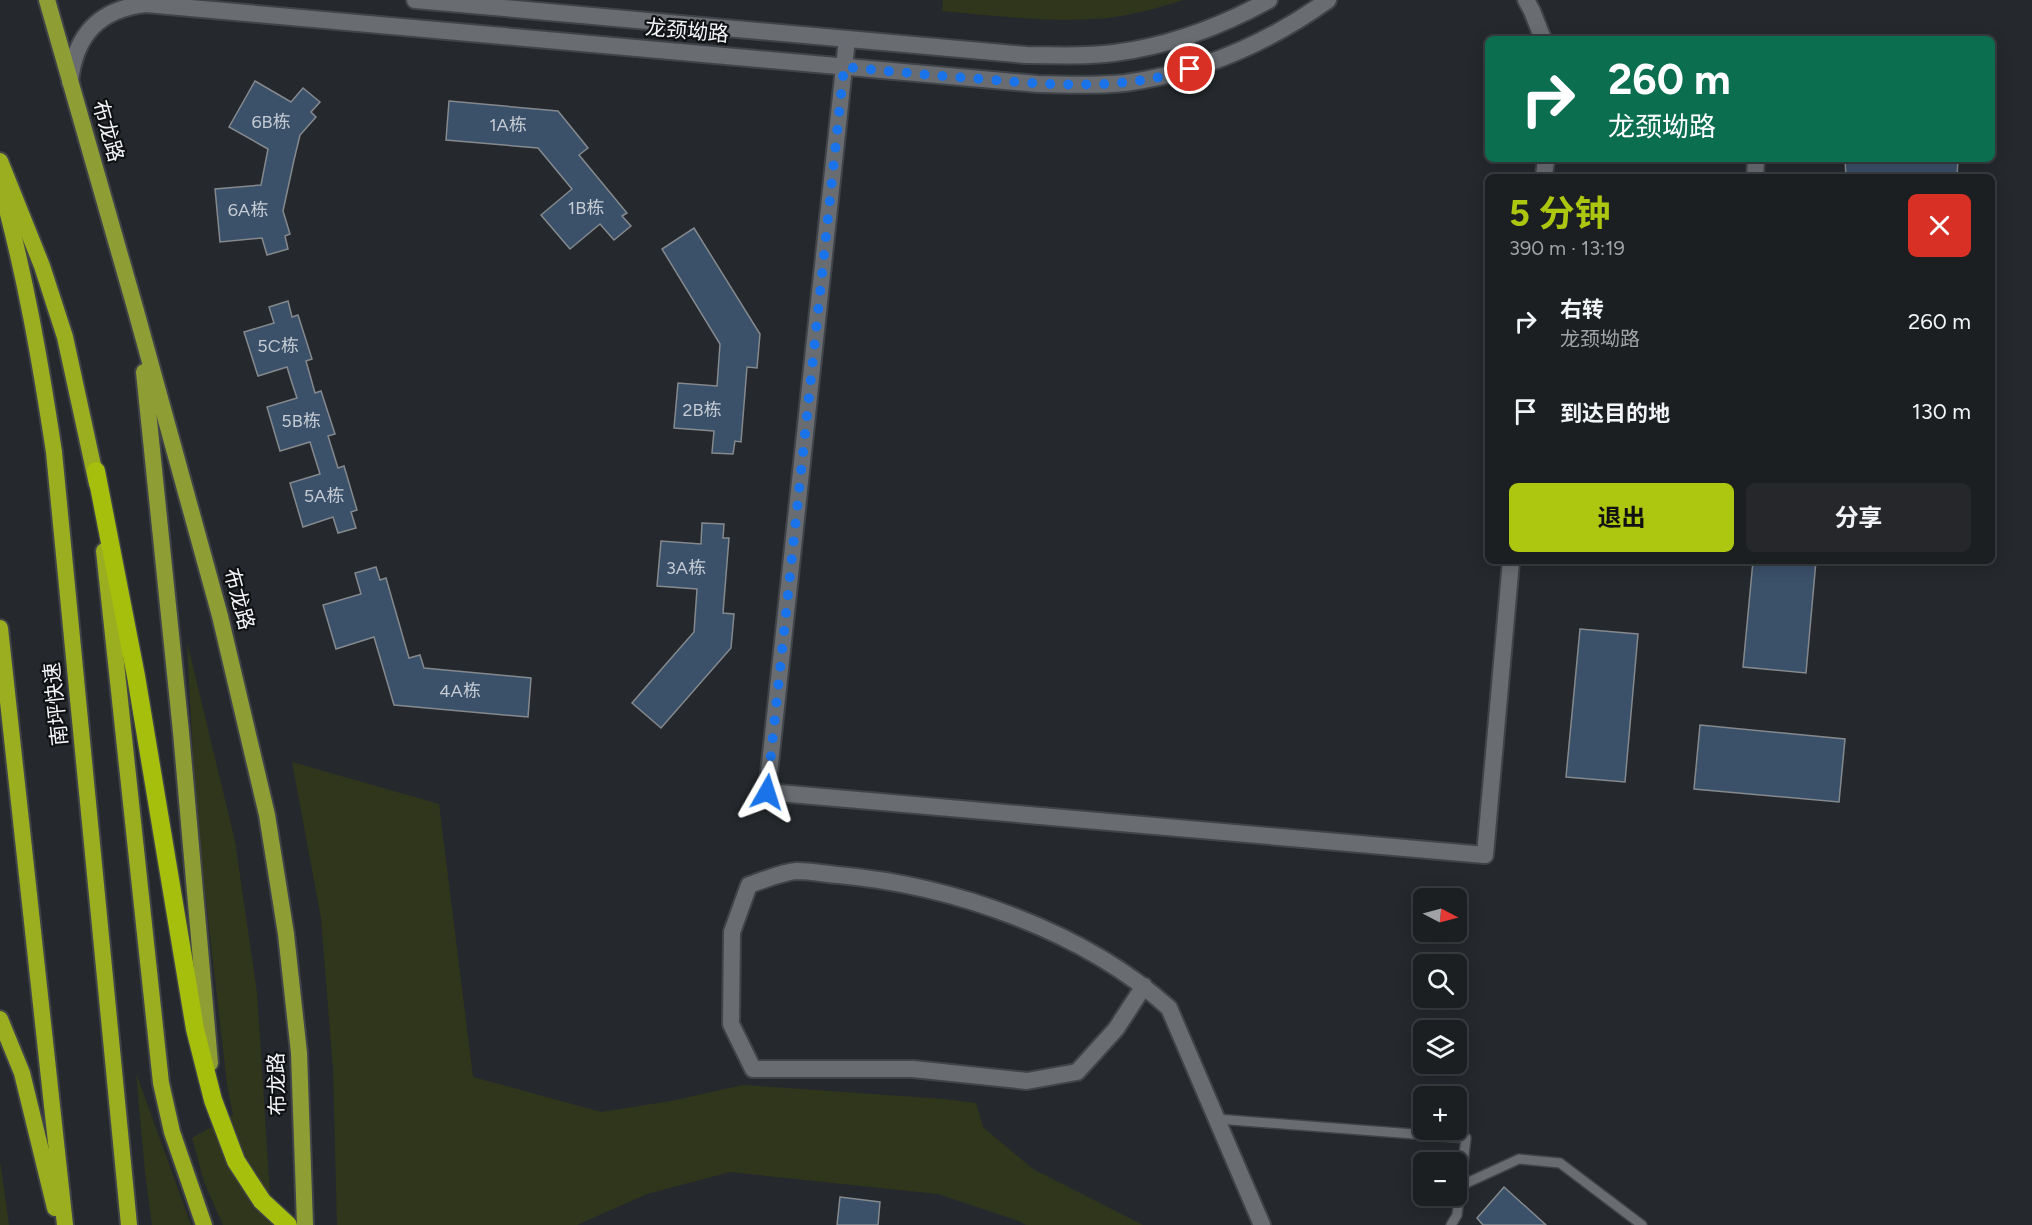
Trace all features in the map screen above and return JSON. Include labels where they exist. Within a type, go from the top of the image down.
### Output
[{"type":"highway","points":[[0,160],[42,266],[65,337],[96,471],[136,676],[195,1029],[213,1100],[236,1161],[262,1201],[288,1225]]},
{"type":"highway","name":"南坪快速","points":[[0,184],[14,234],[38,346],[54,452],[129,1225]]},
{"type":"highway","points":[[96,471],[161,1083],[172,1132],[204,1225]]},
{"type":"highway","points":[[0,628],[65,1225]]},
{"type":"highway","points":[[0,1019],[22,1073],[59,1225]]},
{"type":"main road","name":"布龙路","points":[[47,4],[136,311],[220,616],[267,814],[286,934],[299,1053],[305,1225]]},
{"type":"main road","points":[[136,311],[149,410],[181,732],[213,1100]]},
{"type":"street","name":"龙颈坳路","points":[[415,0],[1026,55],[1071,56],[1113,53],[1160,45],[1242,15],[1269,0]]},
{"type":"street","name":"龙颈坳路","points":[[70,83],[77,49],[85,35],[98,22],[128,6],[146,4],[1038,84],[1083,85],[1124,83],[1172,75],[1209,63],[1254,44],[1302,19],[1328,0]]},
{"type":"street","points":[[1526,0],[1533,11],[1542,36]]},
{"type":"street","points":[[847,39],[767,792],[1485,855],[1511,564]]},
{"type":"street","points":[[1144,986],[1116,1029],[1077,1072],[1027,1081],[913,1069],[753,1069],[731,1024],[732,933],[749,885],[795,871],[870,878],[943,892],[1013,915],[1081,947],[1144,986],[1169,1008],[1262,1225]]},
{"type":"lane","points":[[1217,1119],[1466,1138],[1464,1152]]},
{"type":"lane","points":[[1467,1183],[1519,1159],[1560,1163],[1642,1225]]},
{"type":"lane","points":[[1451,1225],[1457,1215],[1458,1206]]},
{"type":"green space","points":[[943,0],[1183,0],[1117,17],[1066,20],[942,11]]},
{"type":"green space","points":[[187,642],[235,841],[257,993],[272,1225],[223,1225],[204,1182],[192,1138],[233,1115],[227,1084],[196,813]]},
{"type":"green space","points":[[292,762],[439,804],[473,1077],[601,1112],[671,1101],[743,1085],[976,1103],[983,1127],[1033,1169],[1143,1225],[1026,1225],[938,1194],[730,1172],[647,1194],[577,1225],[337,1225],[333,1069],[321,918]]},
{"type":"green space","points":[[136,1073],[191,1225],[152,1225]]},
{"type":"green space","points":[[0,1161],[9,1225],[0,1225]]},
{"type":"building","points":[[255,81],[291,102],[303,88],[320,102],[311,112],[316,117],[300,135],[294,160],[283,211],[290,234],[285,236],[288,249],[267,255],[262,238],[220,242],[215,189],[261,185],[268,149],[229,127]]},
{"type":"building","points":[[449,101],[558,111],[588,148],[579,155],[627,213],[622,216],[631,226],[614,240],[600,224],[570,249],[541,215],[572,189],[538,148],[446,140]]},
{"type":"building","points":[[1845,162],[1958,162],[1957,174],[1846,174]]},
{"type":"building","points":[[694,228],[760,334],[757,368],[747,367],[741,442],[735,441],[733,454],[712,453],[714,431],[674,428],[678,383],[717,386],[720,344],[662,249]]},
{"type":"building","points":[[288,301],[292,317],[298,315],[312,359],[306,361],[315,393],[321,391],[335,434],[328,436],[338,468],[344,466],[357,510],[351,512],[356,528],[338,533],[333,517],[303,527],[290,483],[320,474],[310,442],[280,451],[267,407],[297,398],[287,367],[258,376],[244,332],[274,323],[269,307]]},
{"type":"building","points":[[702,523],[724,524],[723,538],[729,538],[723,613],[734,614],[731,648],[661,728],[632,703],[694,632],[697,589],[657,586],[661,541],[701,544]]},
{"type":"building","points":[[1753,564],[1816,564],[1806,673],[1743,667]]},
{"type":"building","points":[[376,567],[380,580],[386,578],[409,658],[420,655],[424,668],[531,678],[528,717],[394,705],[374,637],[336,649],[323,605],[361,594],[355,573]]},
{"type":"building","points":[[1580,629],[1638,634],[1625,782],[1566,777]]},
{"type":"building","points":[[1700,725],[1845,739],[1839,802],[1694,789]]},
{"type":"building","points":[[1504,1187],[1546,1225],[1483,1225],[1477,1218]]},
{"type":"building","points":[[840,1197],[880,1202],[878,1225],[837,1225]]},
{"type":"route","points":[[767,792],[844,67],[1038,84],[1083,85],[1124,83],[1172,75],[1190,69]]}]
